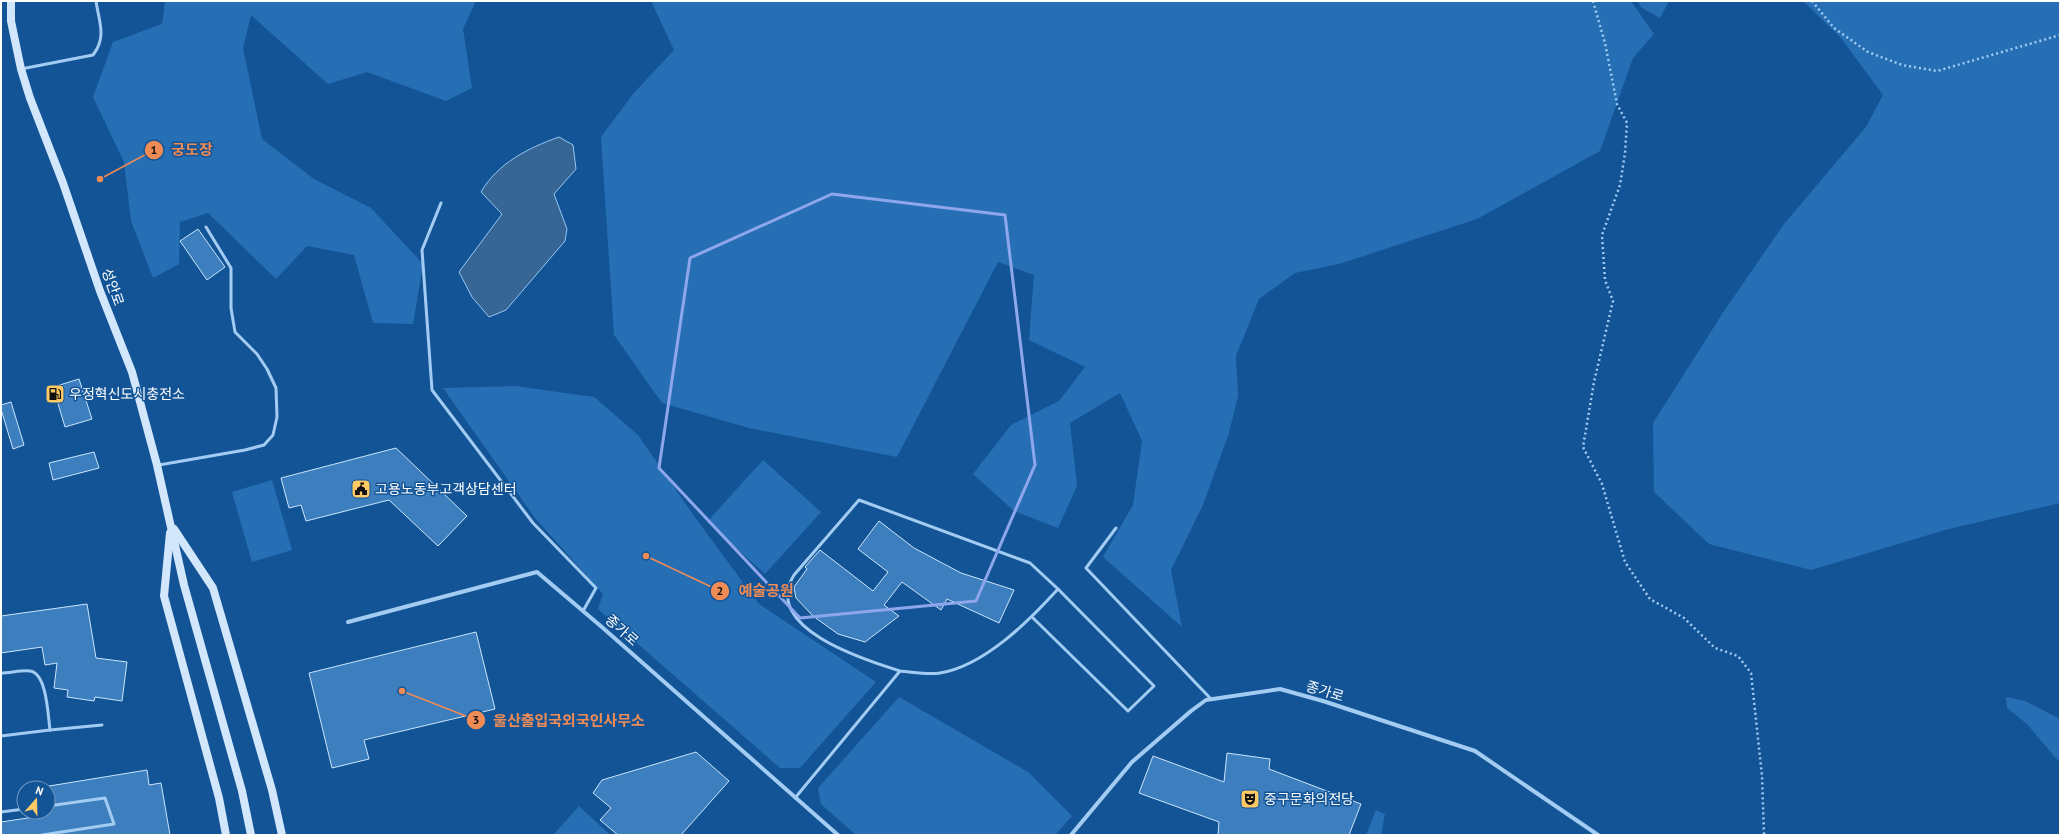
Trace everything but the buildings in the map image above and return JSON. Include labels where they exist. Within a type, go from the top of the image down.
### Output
[{"type":"street","name":"성안로","points":[[11,1],[11,21],[21,69],[100,291],[132,372],[157,465],[184,585],[242,791],[251,835]]},
{"type":"street","points":[[171,525],[164,596],[219,798],[226,835]]},
{"type":"street","points":[[171,525],[213,588],[272,790],[282,835]]},
{"type":"street","name":"종가로","points":[[348,622],[537,572],[838,835]]},
{"type":"street","name":"종가로","points":[[1071,835],[1132,762],[1190,711],[1206,700],[1280,689],[1323,701],[1475,751],[1598,835]]},
{"type":"lane","points":[[21,69],[93,55],[100,46],[102,38],[96,1]]},
{"type":"lane","points":[[441,203],[422,250],[432,390],[533,523],[596,588],[583,611]]},
{"type":"lane","points":[[157,465],[245,450],[264,445],[273,435],[276,388],[268,369],[257,354],[234,332],[231,308],[231,268],[206,227]]},
{"type":"lane","points":[[1032,617],[1128,711],[1154,686],[1058,589],[1030,563],[859,500],[794,575],[787,586],[790,607],[795,618],[830,645],[900,671],[940,673],[959,667],[1008,638],[1032,617],[1058,589]]},
{"type":"lane","points":[[1116,528],[1086,568],[1211,699]]},
{"type":"lane","points":[[1,673],[30,671],[38,674],[43,682],[50,730]]},
{"type":"lane","points":[[795,798],[900,671]]},
{"type":"lane","points":[[1,736],[102,725]]},
{"type":"lane","points":[[42,835],[114,824],[105,798],[56,805]]},
{"type":"lane","points":[[1,812],[16,810]]},
{"type":"path","points":[[1593,1],[1604,42],[1617,104],[1627,123],[1625,153],[1620,185],[1602,235],[1605,280],[1613,301],[1594,382],[1582,447],[1602,484],[1625,562],[1650,599],[1684,618],[1715,648],[1738,656],[1751,673],[1762,776],[1764,835]]},
{"type":"path","points":[[1812,1],[1834,28],[1868,52],[1902,65],[1937,71],[2060,35]]},
{"type":"highlighted area","points":[[832,194],[1005,215],[1035,465],[976,601],[800,618],[659,468],[690,258]]},
{"type":"shaded area","points":[[165,1],[476,1],[463,29],[472,88],[446,101],[367,72],[328,84],[251,15],[243,48],[262,139],[314,179],[371,208],[423,264],[413,324],[373,323],[354,255],[307,246],[276,279],[208,213],[180,222],[179,264],[153,278],[131,221],[124,162],[93,97],[113,42],[162,24]]},
{"type":"shaded area","points":[[651,1],[1631,1],[1654,34],[1633,58],[1600,151],[1477,219],[1339,264],[1295,273],[1259,299],[1236,356],[1238,396],[1229,433],[1203,505],[1171,570],[1182,627],[1103,557],[1133,505],[1142,441],[1120,393],[1070,423],[1077,486],[1058,528],[1014,511],[973,474],[1011,425],[1059,401],[1085,367],[1029,340],[1034,275],[998,262],[897,457],[749,428],[662,403],[614,335],[601,137],[633,94],[674,50]]},
{"type":"shaded area","points":[[1637,1],[1669,1],[1660,18],[1642,8]]},
{"type":"shaded area","points":[[1803,1],[2060,1],[2060,503],[1945,530],[1811,570],[1709,544],[1654,492],[1653,423],[1724,311],[1784,224],[1866,127],[1883,95],[1841,38]]},
{"type":"shaded area","points":[[559,137],[573,145],[576,169],[554,194],[567,229],[565,241],[506,310],[489,317],[472,297],[459,272],[502,214],[481,192],[496,173],[505,165],[536,146]]},
{"type":"shaded area","points":[[515,386],[594,397],[638,435],[694,516],[759,604],[876,682],[800,768],[780,768],[598,609],[603,594],[535,518],[443,388]]},
{"type":"shaded area","points":[[763,460],[821,512],[765,574],[707,522]]},
{"type":"shaded area","points":[[272,480],[292,550],[252,562],[232,492]]},
{"type":"shaded area","points":[[899,697],[1028,772],[1072,816],[1055,835],[856,835],[821,804],[818,788]]},
{"type":"shaded area","points":[[2006,697],[2025,701],[2060,719],[2060,763],[2027,724],[2007,708]]},
{"type":"shaded area","points":[[579,806],[610,835],[553,835]]},
{"type":"shaded area","points":[[1376,810],[1385,814],[1381,835],[1366,835]]},
{"type":"place","name":"궁도장","points":[[100,179]]},
{"type":"place","name":"우정혁신도시충전소","points":[[55,394]]},
{"type":"place","name":"고용노동부고객상담센터","points":[[361,489]]},
{"type":"place","name":"예술공원","points":[[646,556]]},
{"type":"place","name":"울산출입국외국인사무소","points":[[402,691]]},
{"type":"place","name":"중구문화의전당","points":[[1250,799]]}]
